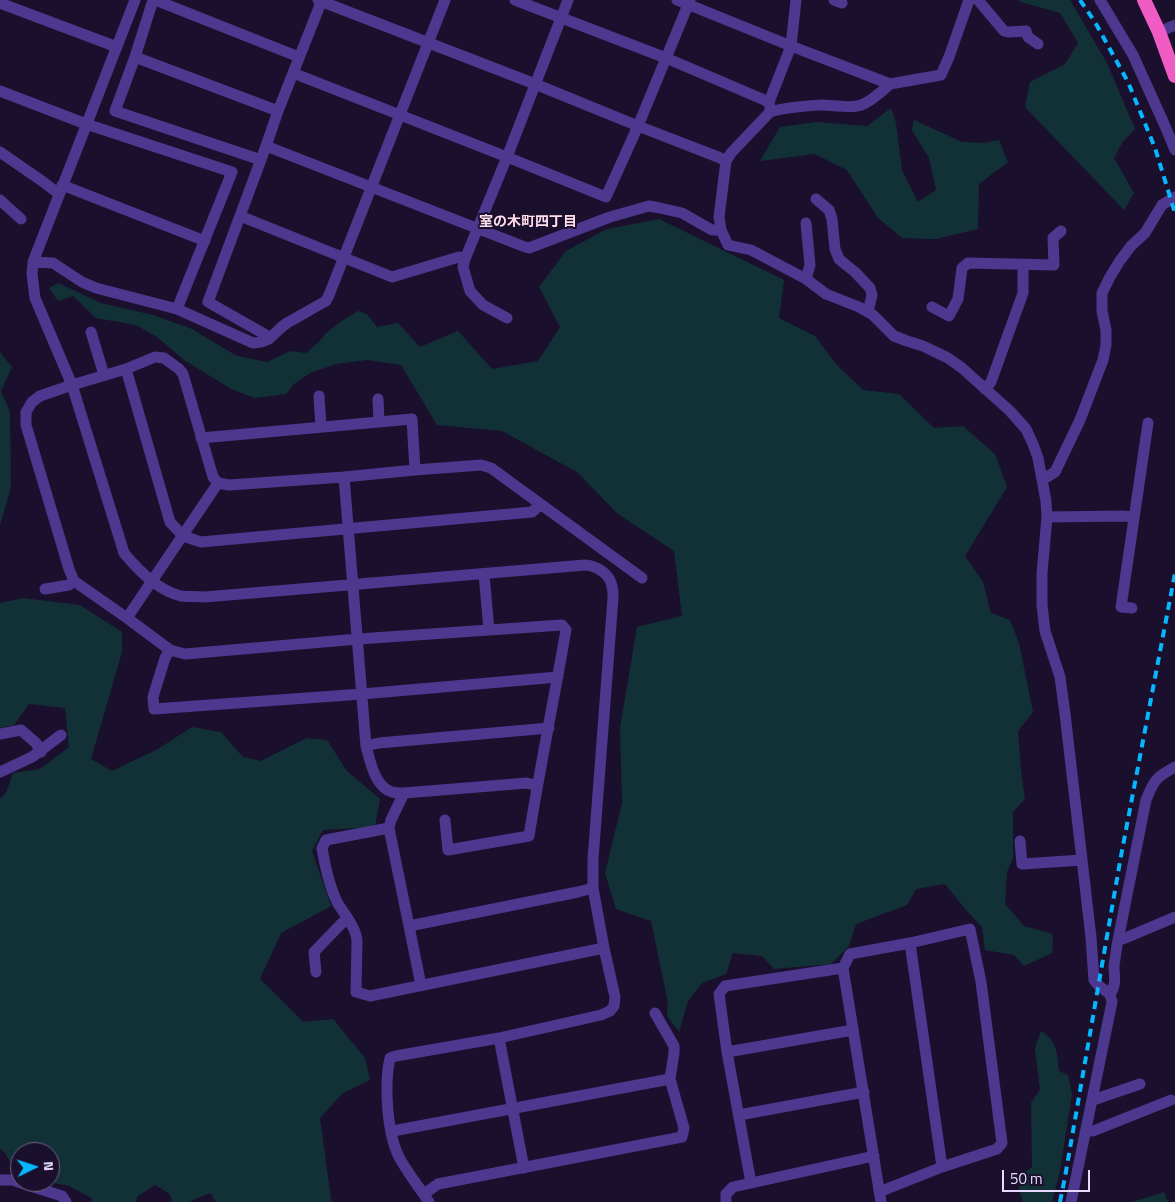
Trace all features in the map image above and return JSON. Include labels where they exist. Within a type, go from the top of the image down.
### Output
[{"type":"highway","points":[[1144,0],[1159,32],[1175,76]]},
{"type":"street","points":[[136,0],[32,262],[36,298],[72,385],[124,553],[138,570],[167,591],[181,596],[205,597],[585,565],[601,570],[608,576],[612,586],[613,598],[592,859],[593,888],[615,997],[614,1006],[610,1011],[601,1015],[499,1038],[390,1058],[388,1069],[388,1113],[391,1133],[399,1156],[426,1198],[438,1184],[682,1137],[684,1128],[670,1079],[674,1046],[655,1013]]},
{"type":"street","points":[[261,160],[115,111],[136,57],[154,0],[299,57]]},
{"type":"street","points":[[269,339],[266,335],[208,302],[321,0],[718,156],[726,161]]},
{"type":"street","points":[[32,262],[53,263],[82,282],[96,288],[177,309],[254,343],[263,343],[284,325],[326,301],[445,0]]},
{"type":"street","points":[[515,0],[666,58],[770,107],[779,109],[822,105],[861,105],[877,96],[890,84]]},
{"type":"street","points":[[506,318],[483,305],[470,291],[463,267],[568,0]]},
{"type":"street","points":[[796,0],[791,46],[770,107],[726,161],[719,217],[721,230],[728,245],[752,250],[806,279],[826,294],[859,307],[873,315],[894,336],[923,346],[948,358],[1010,411],[1026,430],[1038,458],[1047,517],[1042,573],[1044,631],[1056,664],[1061,686],[1071,760],[1094,980],[1098,986],[1110,994],[1112,1002],[1071,1202]]},
{"type":"street","points":[[293,73],[606,197],[666,58],[685,1],[791,46],[890,84],[942,76],[969,0]]},
{"type":"street","points":[[978,0],[1004,31],[1026,31],[1028,37],[1038,44]]},
{"type":"street","points":[[1100,0],[1133,56],[1175,150]]},
{"type":"street","points":[[0,3],[116,47]]},
{"type":"street","points":[[1159,32],[1175,25]]},
{"type":"street","points":[[136,57],[278,111]]},
{"type":"street","points":[[0,91],[86,124],[232,172],[177,309]]},
{"type":"street","points":[[266,146],[529,248],[610,217],[649,206],[682,214],[712,230],[721,230]]},
{"type":"street","points":[[0,152],[42,181],[61,190],[204,241]]},
{"type":"street","points":[[1042,478],[1055,472],[1080,420],[1103,360],[1106,330],[1102,311],[1102,293],[1119,262],[1145,233],[1162,205],[1175,197]]},
{"type":"street","points":[[816,199],[829,210],[832,219],[835,249],[839,259],[870,288],[872,295],[868,312]]},
{"type":"street","points":[[0,200],[22,219]]},
{"type":"street","points":[[240,216],[392,277],[459,257],[465,259]]},
{"type":"street","points":[[806,223],[810,265],[806,279]]},
{"type":"street","points":[[932,307],[949,316],[958,299],[962,268],[968,263],[1054,265],[1053,238],[1061,231]]},
{"type":"street","points":[[985,389],[991,382],[1023,293],[1023,265]]},
{"type":"street","points":[[91,332],[104,376]]},
{"type":"street","points":[[445,820],[448,850],[529,836],[566,630],[562,625],[185,654],[170,650],[74,581],[26,425],[26,412],[32,402],[40,396],[126,369],[155,357],[164,358],[183,374],[212,477],[218,483],[229,485],[481,465],[491,468],[642,578]]},
{"type":"street","points":[[126,369],[170,522],[183,536],[200,542],[532,512],[540,504]]},
{"type":"street","points":[[319,396],[321,427]]},
{"type":"street","points":[[378,399],[379,422]]},
{"type":"street","points":[[201,438],[412,418],[415,470]]},
{"type":"street","points":[[1132,608],[1120,607],[1148,424]]},
{"type":"street","points":[[344,477],[366,746],[370,763],[380,784],[392,792],[404,793],[528,783],[537,786]]},
{"type":"street","points":[[128,618],[218,483]]},
{"type":"street","points":[[1047,517],[1122,516],[1134,518]]},
{"type":"street","points":[[601,570],[611,556]]},
{"type":"street","points":[[484,574],[488,630]]},
{"type":"street","points":[[45,589],[69,585],[74,581]]},
{"type":"street","points":[[170,650],[165,658],[153,697],[154,709],[362,694],[558,676]]},
{"type":"street","points":[[366,746],[379,743],[549,728]]},
{"type":"street","points":[[0,734],[21,730],[36,743],[41,752]]},
{"type":"street","points":[[0,772],[32,758],[61,735]]},
{"type":"street","points":[[1110,994],[1115,983],[1114,965],[1146,800],[1152,783],[1163,773],[1175,767]]},
{"type":"street","points":[[404,793],[389,828],[421,985]]},
{"type":"street","points":[[389,828],[326,840],[322,848],[328,877],[337,901],[356,934],[356,992],[370,996],[604,948]]},
{"type":"street","points":[[1020,841],[1022,864],[1082,860]]},
{"type":"street","points":[[409,926],[593,888]]},
{"type":"street","points":[[1119,939],[1175,917]]},
{"type":"street","points":[[316,972],[314,952],[347,919]]},
{"type":"street","points":[[970,929],[981,982],[1002,1143],[997,1149],[942,1167],[880,1197],[843,968],[850,954],[910,943],[970,929]]},
{"type":"street","points":[[910,943],[942,1167]]},
{"type":"street","points":[[751,1183],[718,994],[725,986],[843,968]]},
{"type":"street","points":[[727,1052],[853,1030]]},
{"type":"street","points":[[499,1038],[524,1168]]},
{"type":"street","points":[[391,1133],[408,1128],[670,1079]]},
{"type":"street","points":[[1093,1097],[1096,1098],[1140,1084]]},
{"type":"street","points":[[739,1115],[864,1092]]},
{"type":"street","points":[[1086,1130],[1093,1131],[1170,1100]]},
{"type":"street","points":[[725,1202],[726,1194],[733,1187],[874,1156]]},
{"type":"street","points":[[0,1180],[12,1180],[60,1200]]},
{"type":"green space","points":[[1019,0],[1070,0],[1107,63],[1135,129],[1122,143],[1114,158],[1134,193],[1124,210],[1025,107],[1030,82],[1065,64],[1078,43],[1060,13]]},
{"type":"green space","points":[[891,108],[896,123],[902,170],[918,202],[936,190],[929,158],[912,130],[914,120],[962,142],[984,143],[999,140],[1008,162],[979,184],[978,229],[936,239],[902,238],[878,218],[847,170],[815,154],[760,161],[780,127],[816,122],[867,126]]},
{"type":"green space","points":[[659,219],[784,280],[779,318],[815,336],[836,364],[863,390],[899,394],[934,428],[963,426],[995,454],[1007,487],[965,556],[983,582],[991,613],[1010,620],[1019,643],[1033,712],[1018,731],[1025,799],[1013,812],[1013,858],[1007,872],[1005,904],[1024,926],[1053,934],[1052,953],[1024,966],[1014,955],[985,950],[982,927],[945,884],[916,889],[907,905],[856,924],[849,946],[831,964],[774,969],[762,956],[733,953],[726,974],[702,983],[688,1001],[679,1032],[667,1016],[668,1003],[651,921],[616,909],[605,873],[622,803],[620,728],[637,627],[682,616],[674,551],[618,514],[577,472],[502,431],[437,425],[401,365],[367,360],[336,364],[310,373],[294,384],[286,394],[255,398],[231,389],[184,360],[157,337],[136,325],[96,318],[73,296],[58,301],[49,288],[58,283],[101,303],[153,315],[192,329],[237,356],[267,362],[290,351],[306,353],[326,333],[358,311],[367,314],[377,327],[398,323],[420,347],[458,331],[492,369],[538,361],[560,327],[539,287],[566,251],[607,229]]},
{"type":"green space","points":[[0,352],[12,367],[1,391],[10,412],[11,487],[0,525]]},
{"type":"green space","points":[[23,598],[80,605],[122,632],[122,652],[91,759],[112,771],[158,749],[192,727],[221,732],[243,757],[261,761],[307,738],[327,740],[347,771],[380,799],[375,827],[323,830],[312,851],[331,906],[281,933],[260,979],[303,1022],[333,1019],[365,1058],[370,1080],[343,1093],[320,1118],[332,1202],[216,1202],[210,1193],[189,1202],[172,1202],[170,1194],[155,1185],[137,1197],[136,1202],[92,1202],[92,1198],[69,1186],[60,1184],[60,1142],[10,1142],[10,1162],[0,1149],[0,799],[6,793],[13,773],[40,769],[69,747],[65,708],[29,704],[14,725],[0,728],[0,603]]},
{"type":"green space","points":[[1041,1031],[1051,1039],[1056,1048],[1059,1071],[1068,1075],[1072,1094],[1060,1171],[1052,1202],[1023,1202],[1019,1190],[1020,1176],[1032,1167],[1031,1103],[1040,1090],[1035,1049]]},
{"type":"green space","points":[[1164,1192],[1168,1202],[1132,1202]]},
{"type":"railway","points":[[1080,0],[1095,22],[1128,82],[1155,148],[1175,213]]},
{"type":"railway","points":[[1060,1202],[1121,856],[1175,573]]},
{"type":"district","name":"室の木町四丁目","points":[[528,223]]}]
